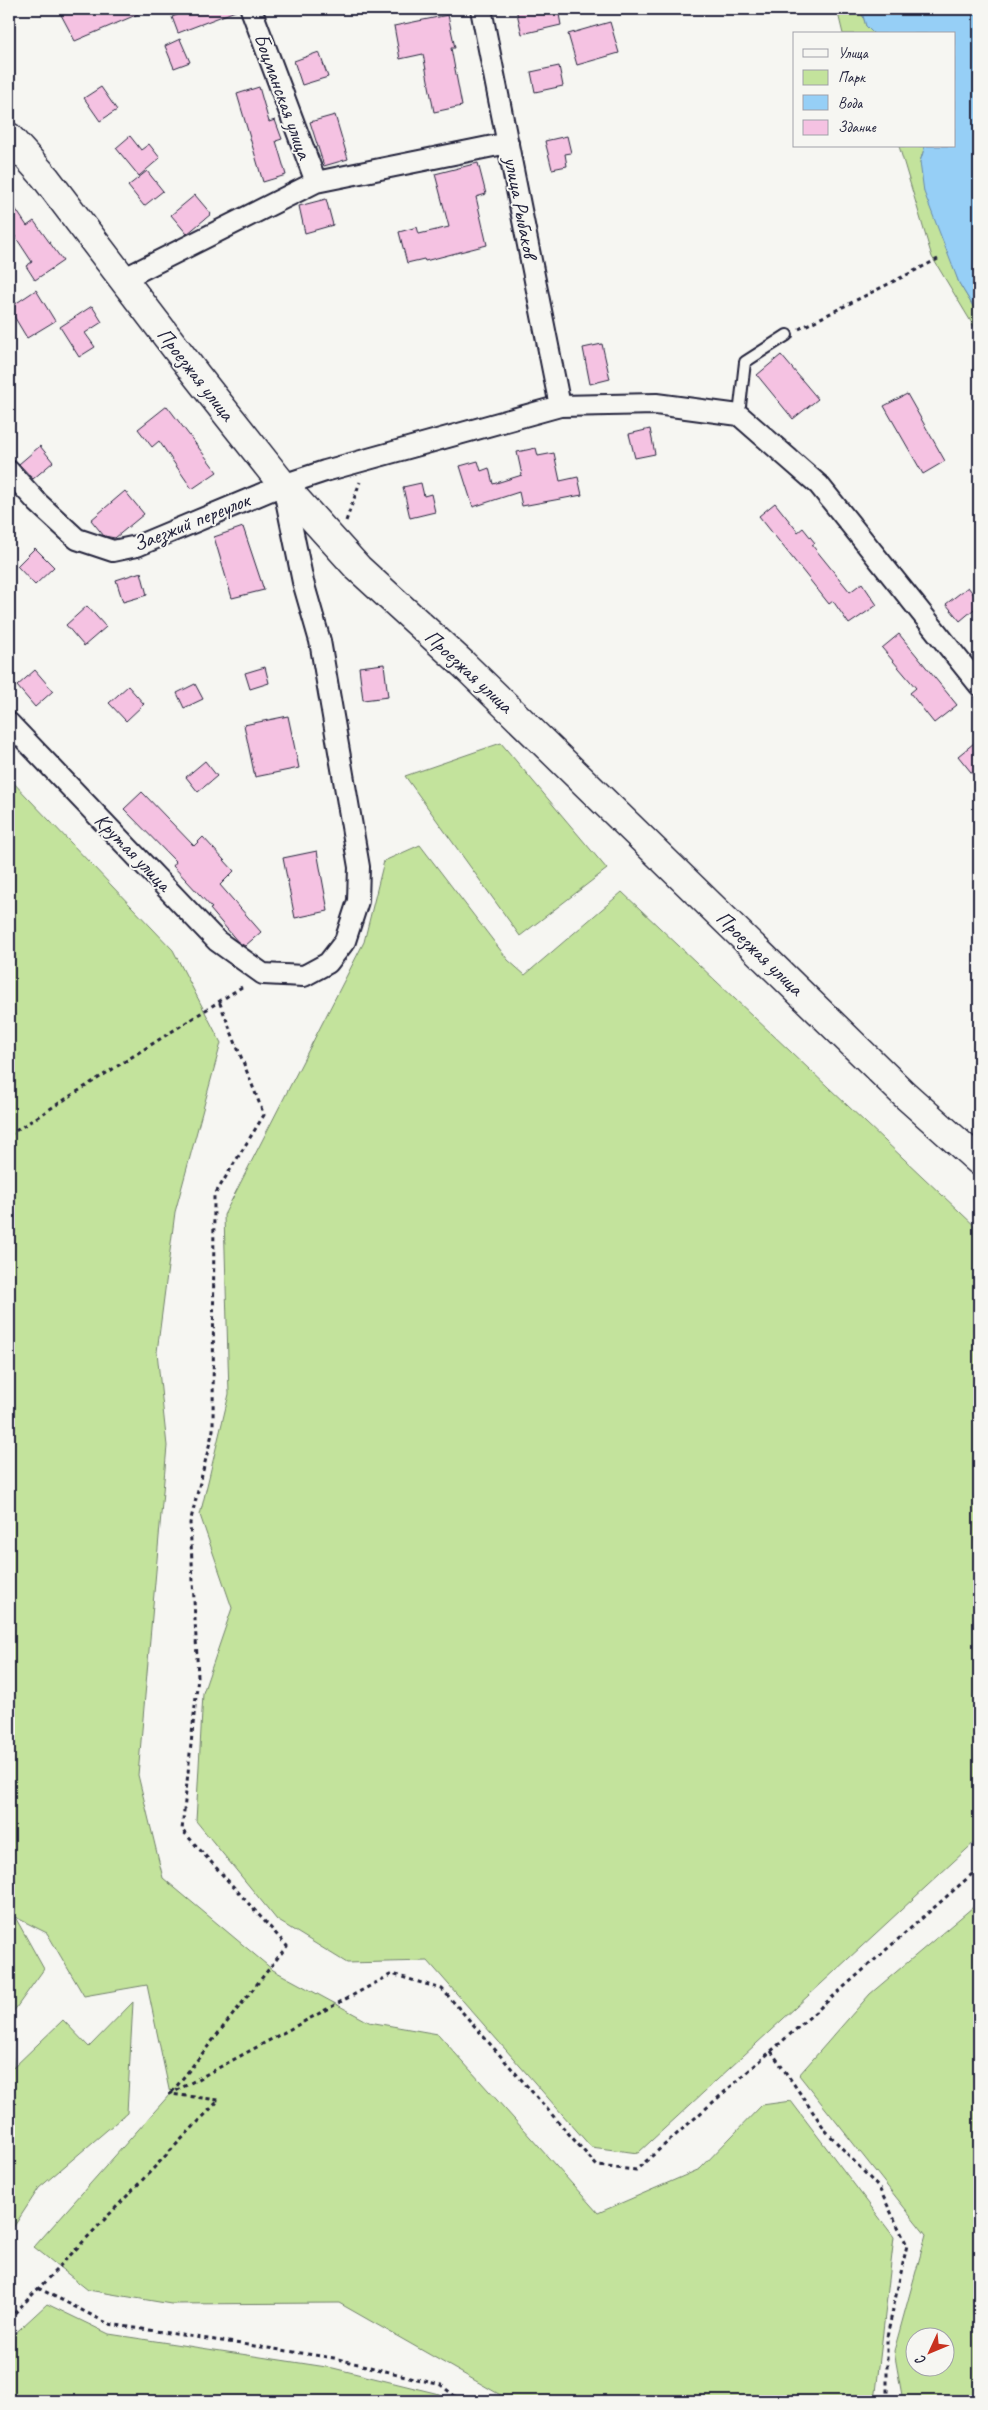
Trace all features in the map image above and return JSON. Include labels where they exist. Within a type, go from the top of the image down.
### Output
[{"type":"main road","name":"Проезжая улица","points":[[9,137],[46,177],[122,279],[283,485],[358,568],[463,664],[904,1094],[979,1161]]},
{"type":"street","name":"Боцманская улица","points":[[251,9],[316,182]]},
{"type":"street","name":"улица Рыбаков","points":[[481,9],[560,406]]},
{"type":"street","points":[[122,279],[316,182],[508,143]]},
{"type":"street","name":"Заезжий переулок","points":[[9,470],[38,503],[77,539],[113,551],[137,546],[283,485],[370,458],[560,406],[656,404],[739,415]]},
{"type":"street","points":[[739,415],[818,485],[979,685]]},
{"type":"street","points":[[263,974],[304,976],[328,963],[346,941],[358,901],[359,867],[320,641],[303,582],[283,485]]},
{"type":"street","name":"Крутая улица","points":[[9,723],[217,941],[263,974]]},
{"type":"lane","points":[[739,415],[745,362],[787,335]]},
{"type":"path","points":[[787,335],[938,259]]},
{"type":"path","points":[[345,526],[357,488],[370,458]]},
{"type":"path","points":[[9,1135],[263,974]]},
{"type":"path","points":[[170,2094],[287,1946],[182,1830],[198,1677],[190,1522],[213,1430],[214,1196],[264,1115],[219,1001]]},
{"type":"path","points":[[170,2094],[392,1974],[442,1989],[597,2166],[636,2170],[979,1868]]},
{"type":"path","points":[[771,2051],[826,2131],[879,2188],[908,2245],[887,2337],[887,2401]]},
{"type":"path","points":[[9,2319],[219,2100],[170,2094]]},
{"type":"path","points":[[38,2288],[109,2324],[334,2358],[442,2385],[461,2401]]},
{"type":"green space","points":[[837,9],[861,9],[866,26],[872,32],[843,32]]},
{"type":"green space","points":[[900,148],[924,148],[920,162],[959,283],[979,316],[979,335],[932,257]]},
{"type":"green space","points":[[501,743],[607,869],[520,936],[405,776]]},
{"type":"green space","points":[[9,778],[173,950],[221,1043],[175,1212],[157,1352],[167,1446],[138,1775],[163,1878],[273,1970],[369,2022],[438,2034],[598,2213],[700,2169],[762,2105],[791,2101],[894,2237],[875,2401],[511,2401],[339,2303],[171,2304],[88,2290],[34,2247],[170,2094],[147,1985],[84,1996],[47,1933],[15,1917],[44,1969],[11,2015],[13,2068],[63,2020],[89,2047],[133,2002],[127,2113],[39,2188],[9,2234]]},
{"type":"green space","points":[[420,845],[508,960],[525,975],[622,892],[979,1230],[979,1838],[638,2153],[591,2147],[428,1961],[347,1963],[277,1920],[196,1821],[203,1693],[232,1608],[200,1515],[229,1394],[224,1215],[364,942],[384,861]]},
{"type":"green space","points":[[979,1902],[979,2401],[903,2401],[894,2351],[926,2235],[799,2075],[870,1994]]},
{"type":"green space","points":[[47,2304],[109,2334],[333,2368],[439,2394],[448,2401],[9,2401],[9,2339]]},
{"type":"water","points":[[861,9],[979,9],[979,316],[959,283],[924,192],[920,162],[924,148],[956,148],[956,32],[872,32],[866,26]]},
{"type":"building","points":[[58,9],[150,9],[75,41]]},
{"type":"building","points":[[192,9],[238,10],[178,33],[172,17]]},
{"type":"building","points":[[516,9],[558,9],[561,25],[522,34]]},
{"type":"building","points":[[448,15],[455,48],[451,48],[462,106],[434,112],[423,54],[400,59],[394,26]]},
{"type":"building","points":[[610,22],[619,53],[577,65],[568,34]]},
{"type":"building","points":[[180,39],[190,62],[174,68],[165,46]]},
{"type":"building","points":[[319,52],[328,77],[302,85],[294,61]]},
{"type":"building","points":[[559,66],[563,86],[535,92],[531,72]]},
{"type":"building","points":[[101,87],[117,110],[100,121],[84,98]]},
{"type":"building","points":[[259,87],[269,122],[275,120],[282,139],[276,141],[286,175],[263,182],[237,94]]},
{"type":"building","points":[[335,115],[348,159],[324,166],[310,122]]},
{"type":"building","points":[[130,136],[141,150],[149,144],[160,158],[139,176],[116,148]]},
{"type":"building","points":[[567,136],[571,153],[565,154],[567,166],[552,169],[545,141]]},
{"type":"building","points":[[478,163],[486,194],[476,197],[487,245],[425,261],[424,259],[407,263],[399,232],[417,227],[419,234],[449,227],[435,174]]},
{"type":"building","points":[[147,171],[163,191],[144,206],[128,186]]},
{"type":"building","points":[[195,195],[211,214],[187,234],[171,215]]},
{"type":"building","points":[[9,199],[27,226],[34,221],[63,261],[35,280],[26,266],[32,262],[9,227]]},
{"type":"building","points":[[326,199],[333,225],[305,233],[299,206]]},
{"type":"building","points":[[36,290],[55,321],[27,338],[9,308]]},
{"type":"building","points":[[92,306],[102,322],[85,333],[95,347],[79,357],[60,327]]},
{"type":"building","points":[[602,344],[610,379],[590,384],[583,348]]},
{"type":"building","points":[[781,355],[818,399],[793,419],[757,375]]},
{"type":"building","points":[[907,394],[945,461],[923,474],[884,406]]},
{"type":"building","points":[[167,406],[217,472],[192,489],[159,441],[152,447],[138,429]]},
{"type":"building","points":[[650,429],[655,454],[635,458],[629,434]]},
{"type":"building","points":[[40,446],[53,462],[33,479],[19,464]]},
{"type":"building","points":[[536,448],[538,456],[554,453],[560,481],[578,477],[582,495],[522,506],[519,492],[473,507],[460,466],[478,461],[481,471],[489,468],[493,484],[522,475],[517,452]]},
{"type":"building","points":[[421,483],[424,496],[431,494],[435,512],[410,518],[403,487]]},
{"type":"building","points":[[125,491],[144,514],[115,538],[104,536],[91,520]]},
{"type":"building","points":[[775,503],[798,532],[803,528],[815,543],[812,545],[850,592],[862,583],[877,605],[849,624],[833,601],[829,604],[759,516]]},
{"type":"building","points":[[243,527],[264,590],[232,598],[214,537]]},
{"type":"building","points":[[35,548],[54,567],[35,585],[17,566]]},
{"type":"building","points":[[141,572],[147,595],[123,602],[116,580]]},
{"type":"building","points":[[968,587],[979,601],[979,605],[960,621],[946,604]]},
{"type":"building","points":[[87,606],[106,627],[84,646],[66,625]]},
{"type":"building","points":[[899,634],[957,705],[934,723],[910,693],[916,688],[882,648]]},
{"type":"building","points":[[384,664],[388,697],[363,700],[359,667]]},
{"type":"building","points":[[265,667],[269,683],[250,689],[245,673]]},
{"type":"building","points":[[35,670],[53,691],[35,707],[17,686]]},
{"type":"building","points":[[195,684],[203,699],[184,708],[177,693]]},
{"type":"building","points":[[128,686],[144,704],[126,721],[109,703]]},
{"type":"building","points":[[288,716],[299,768],[255,777],[244,725]]},
{"type":"building","points":[[979,739],[979,782],[958,756]]},
{"type":"building","points":[[205,761],[217,776],[198,792],[186,777]]},
{"type":"building","points":[[142,792],[194,846],[203,837],[234,871],[220,885],[261,932],[245,946],[238,942],[210,909],[212,908],[173,866],[176,862],[124,809]]},
{"type":"building","points":[[317,851],[328,911],[295,918],[283,858]]}]
